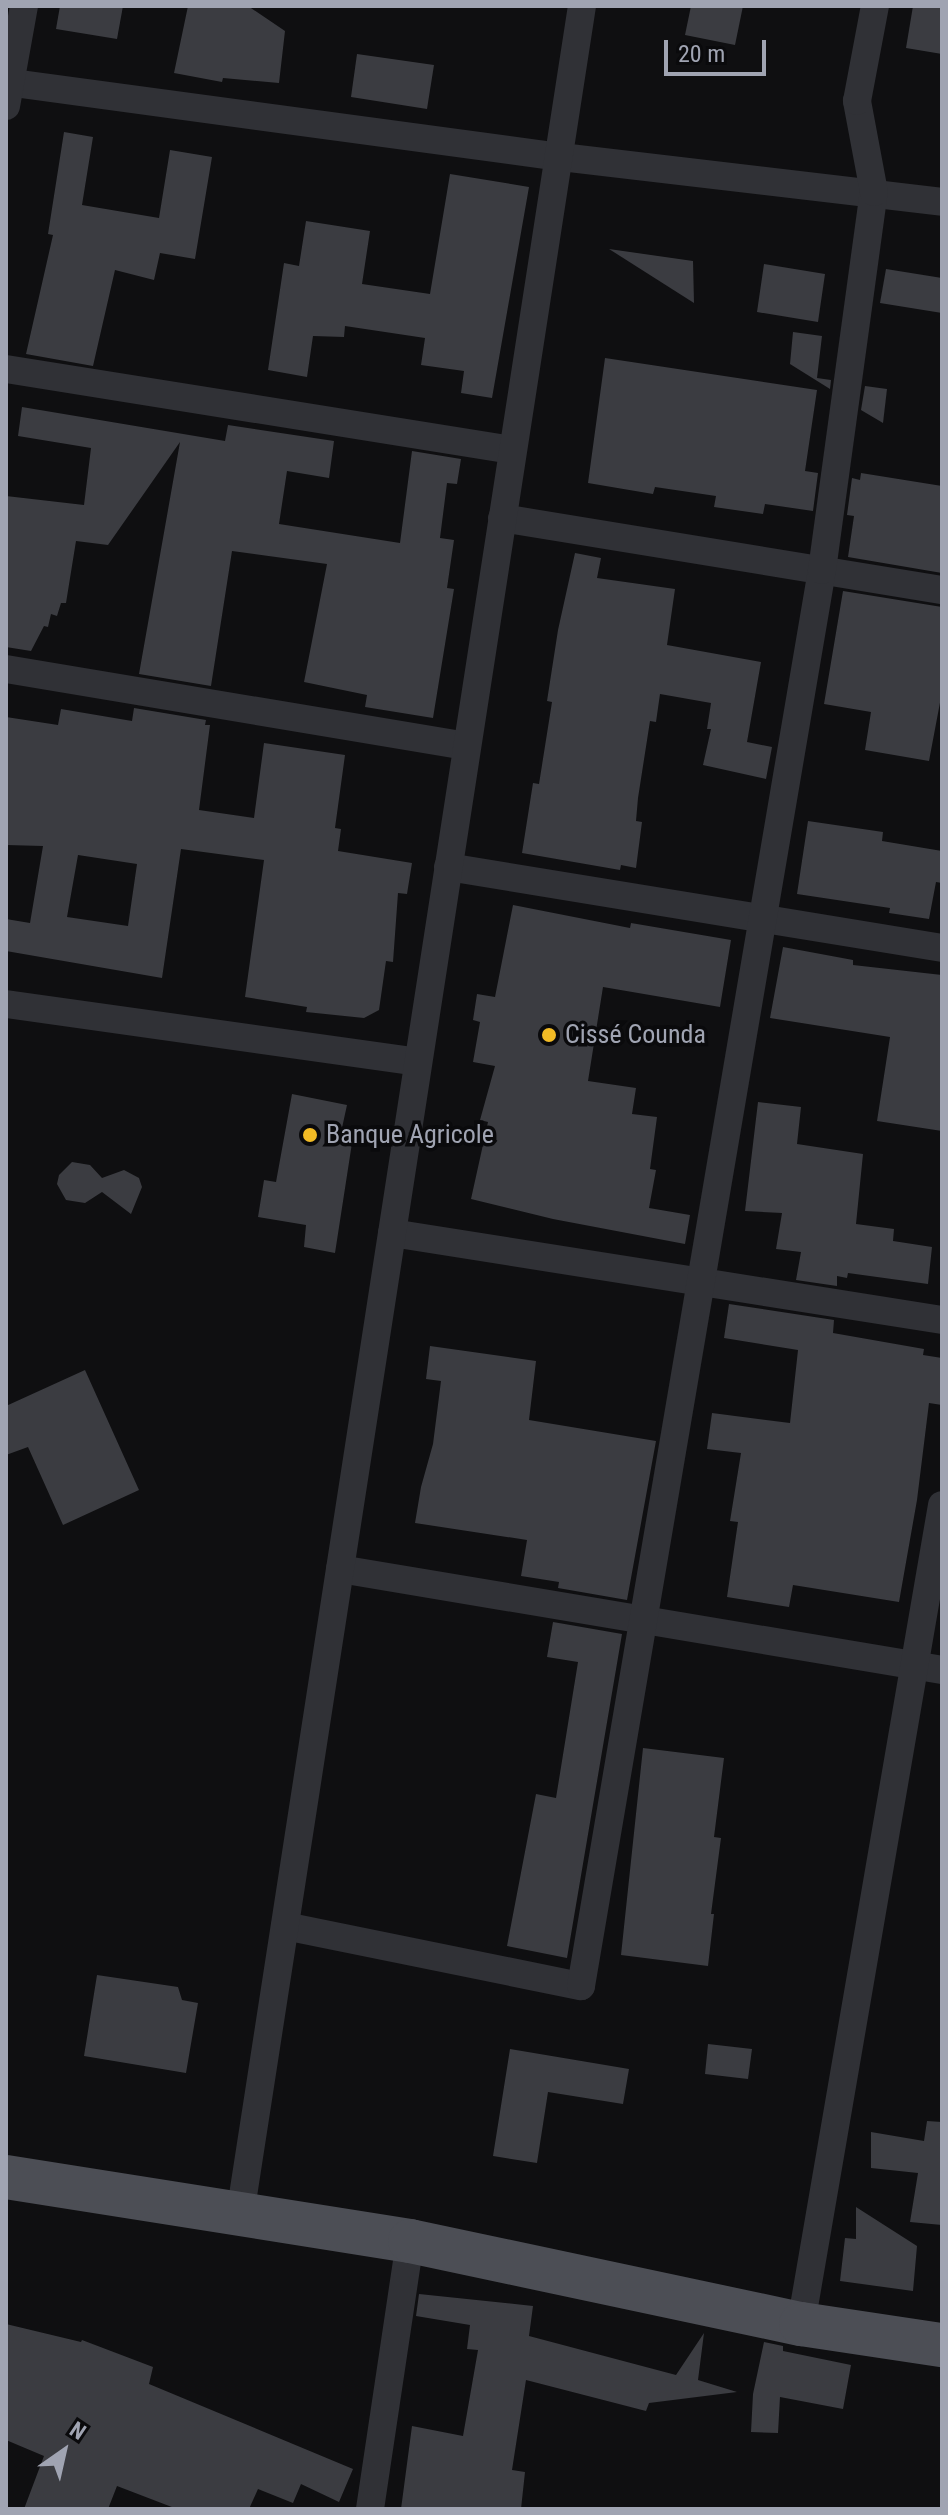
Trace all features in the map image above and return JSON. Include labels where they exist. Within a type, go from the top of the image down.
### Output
[{"type":"main road","points":[[6,2177],[410,2241],[801,2324],[942,2345]]},
{"type":"street","points":[[24,6],[7,90],[942,202]]},
{"type":"street","points":[[240,2215],[582,6]]},
{"type":"street","points":[[285,1926],[581,1986],[822,570],[874,192],[857,101],[875,6]]},
{"type":"street","points":[[6,369],[512,450]]},
{"type":"street","points":[[502,518],[942,590]]},
{"type":"street","points":[[6,669],[466,746]]},
{"type":"street","points":[[448,867],[942,948]]},
{"type":"street","points":[[6,1004],[418,1062]]},
{"type":"street","points":[[392,1233],[942,1320]]},
{"type":"street","points":[[801,2324],[929,1668],[942,1505]]},
{"type":"street","points":[[340,1569],[929,1668]]},
{"type":"street","points":[[370,2509],[410,2241]]},
{"type":"building","points":[[60,6],[123,6],[117,39],[56,29]]},
{"type":"building","points":[[188,6],[248,6],[285,31],[279,83],[223,78],[222,82],[174,73]]},
{"type":"building","points":[[691,6],[743,6],[735,45],[685,35]]},
{"type":"building","points":[[913,6],[942,6],[942,54],[906,48]]},
{"type":"building","points":[[357,54],[434,65],[427,109],[351,97]]},
{"type":"building","points":[[64,132],[93,137],[82,205],[159,218],[170,150],[212,157],[195,259],[160,253],[154,280],[115,270],[93,366],[26,354],[53,235],[48,234]]},
{"type":"building","points":[[450,174],[529,187],[492,398],[461,393],[464,371],[421,365],[425,338],[345,326],[344,337],[313,336],[307,377],[268,370],[284,263],[299,266],[306,221],[370,231],[362,284],[430,294]]},
{"type":"building","points":[[609,249],[693,261],[694,303]]},
{"type":"building","points":[[764,264],[825,274],[818,322],[757,312]]},
{"type":"building","points":[[886,269],[942,278],[942,313],[880,303]]},
{"type":"building","points":[[793,332],[822,336],[817,378],[831,380],[830,389],[790,364]]},
{"type":"building","points":[[605,358],[817,390],[805,471],[818,473],[813,511],[765,504],[763,514],[714,507],[716,496],[655,487],[653,494],[588,483]]},
{"type":"building","points":[[865,386],[887,389],[883,423],[861,410]]},
{"type":"building","points":[[22,407],[225,441],[228,425],[334,441],[329,478],[287,471],[279,524],[400,543],[412,451],[461,459],[457,484],[447,483],[440,538],[454,540],[447,588],[454,589],[433,718],[365,707],[367,695],[304,682],[327,564],[232,551],[211,686],[139,674],[180,442],[108,545],[76,541],[66,603],[61,603],[57,616],[51,614],[48,627],[44,626],[31,651],[6,647],[6,496],[84,505],[91,448],[18,436]]},
{"type":"building","points":[[861,473],[942,486],[942,573],[848,557],[854,516],[847,515],[852,478],[860,480]]},
{"type":"building","points":[[575,553],[601,558],[597,578],[675,589],[667,645],[761,662],[747,742],[772,747],[766,779],[703,765],[711,729],[707,729],[711,703],[660,694],[656,722],[650,721],[638,798],[636,821],[642,822],[636,868],[621,865],[620,870],[522,853],[533,783],[539,784],[552,702],[547,701],[558,630]]},
{"type":"building","points":[[843,591],[942,607],[942,692],[929,761],[865,750],[871,712],[824,704]]},
{"type":"building","points":[[134,708],[206,720],[205,725],[210,725],[199,810],[254,818],[264,743],[345,755],[335,828],[341,829],[338,851],[412,863],[407,894],[398,893],[393,962],[386,961],[379,1010],[364,1018],[306,1012],[307,1007],[245,997],[264,860],[181,849],[162,978],[6,951],[6,919],[30,923],[43,846],[6,845],[6,717],[58,725],[61,709],[132,721]],"holes":[[[78,855],[137,864],[128,926],[67,917]]]},
{"type":"building","points":[[808,821],[883,832],[882,841],[942,851],[942,883],[936,882],[929,919],[889,913],[890,908],[797,894]]},
{"type":"building","points":[[513,905],[630,928],[631,923],[731,940],[720,1007],[603,987],[588,1081],[636,1088],[632,1114],[657,1117],[650,1169],[656,1170],[649,1208],[690,1215],[685,1244],[553,1219],[471,1199],[488,1122],[480,1120],[495,1066],[473,1062],[480,1022],[473,1020],[477,994],[495,997]]},
{"type":"building","points":[[783,947],[853,960],[853,965],[942,975],[942,1131],[877,1121],[890,1037],[770,1018]]},
{"type":"building","points":[[292,1094],[347,1105],[342,1128],[354,1130],[335,1253],[304,1247],[306,1225],[258,1217],[264,1180],[276,1182]]},
{"type":"building","points":[[758,1102],[801,1107],[797,1144],[863,1154],[856,1224],[894,1229],[893,1241],[932,1247],[928,1284],[848,1273],[847,1278],[837,1276],[837,1286],[796,1280],[801,1252],[776,1249],[782,1213],[745,1211]]},
{"type":"building","points":[[72,1162],[90,1165],[102,1178],[124,1170],[139,1178],[142,1187],[131,1214],[102,1192],[85,1203],[66,1200],[57,1184],[59,1175]]},
{"type":"building","points":[[729,1304],[834,1320],[833,1333],[924,1349],[923,1355],[942,1358],[942,1405],[929,1403],[917,1500],[899,1602],[793,1585],[789,1607],[727,1597],[738,1522],[730,1521],[741,1453],[707,1449],[712,1413],[790,1423],[798,1350],[724,1338]]},
{"type":"building","points":[[430,1346],[536,1361],[529,1420],[656,1441],[627,1600],[558,1588],[559,1582],[521,1576],[527,1540],[415,1523],[433,1444],[441,1381],[426,1379]]},
{"type":"building","points":[[85,1370],[139,1490],[63,1525],[28,1447],[6,1455],[6,1406]]},
{"type":"building","points":[[553,1622],[622,1634],[567,1958],[507,1946],[536,1794],[556,1798],[578,1662],[547,1657]]},
{"type":"building","points":[[643,1748],[724,1758],[714,1837],[721,1838],[708,1966],[621,1955]]},
{"type":"building","points":[[97,1975],[178,1987],[182,2000],[198,2003],[186,2073],[84,2056]]},
{"type":"building","points":[[708,2044],[752,2049],[748,2079],[705,2074]]},
{"type":"building","points":[[510,2049],[629,2069],[623,2104],[548,2092],[537,2163],[493,2156]]},
{"type":"building","points":[[927,2121],[942,2122],[942,2225],[910,2222],[918,2173],[871,2168],[871,2132],[924,2141]]},
{"type":"building","points":[[856,2207],[917,2246],[913,2291],[840,2281],[845,2238],[856,2239]]},
{"type":"building","points":[[419,2294],[533,2306],[529,2336],[676,2375],[704,2333],[698,2380],[737,2392],[649,2403],[646,2411],[526,2380],[512,2470],[525,2472],[521,2509],[401,2509],[412,2426],[463,2436],[478,2350],[467,2349],[470,2325],[416,2316]]},
{"type":"building","points":[[6,2324],[82,2340],[153,2367],[149,2384],[353,2469],[339,2502],[301,2484],[293,2503],[258,2489],[249,2509],[177,2509],[117,2486],[108,2509],[24,2509],[44,2456],[6,2440]]},
{"type":"building","points":[[764,2342],[783,2346],[783,2351],[851,2365],[843,2409],[780,2397],[778,2433],[751,2432],[753,2394]]},
{"type":"place","name":"Cissé Counda","points":[[549,1035]]},
{"type":"place","name":"Banque Agricole","points":[[310,1135]]}]
